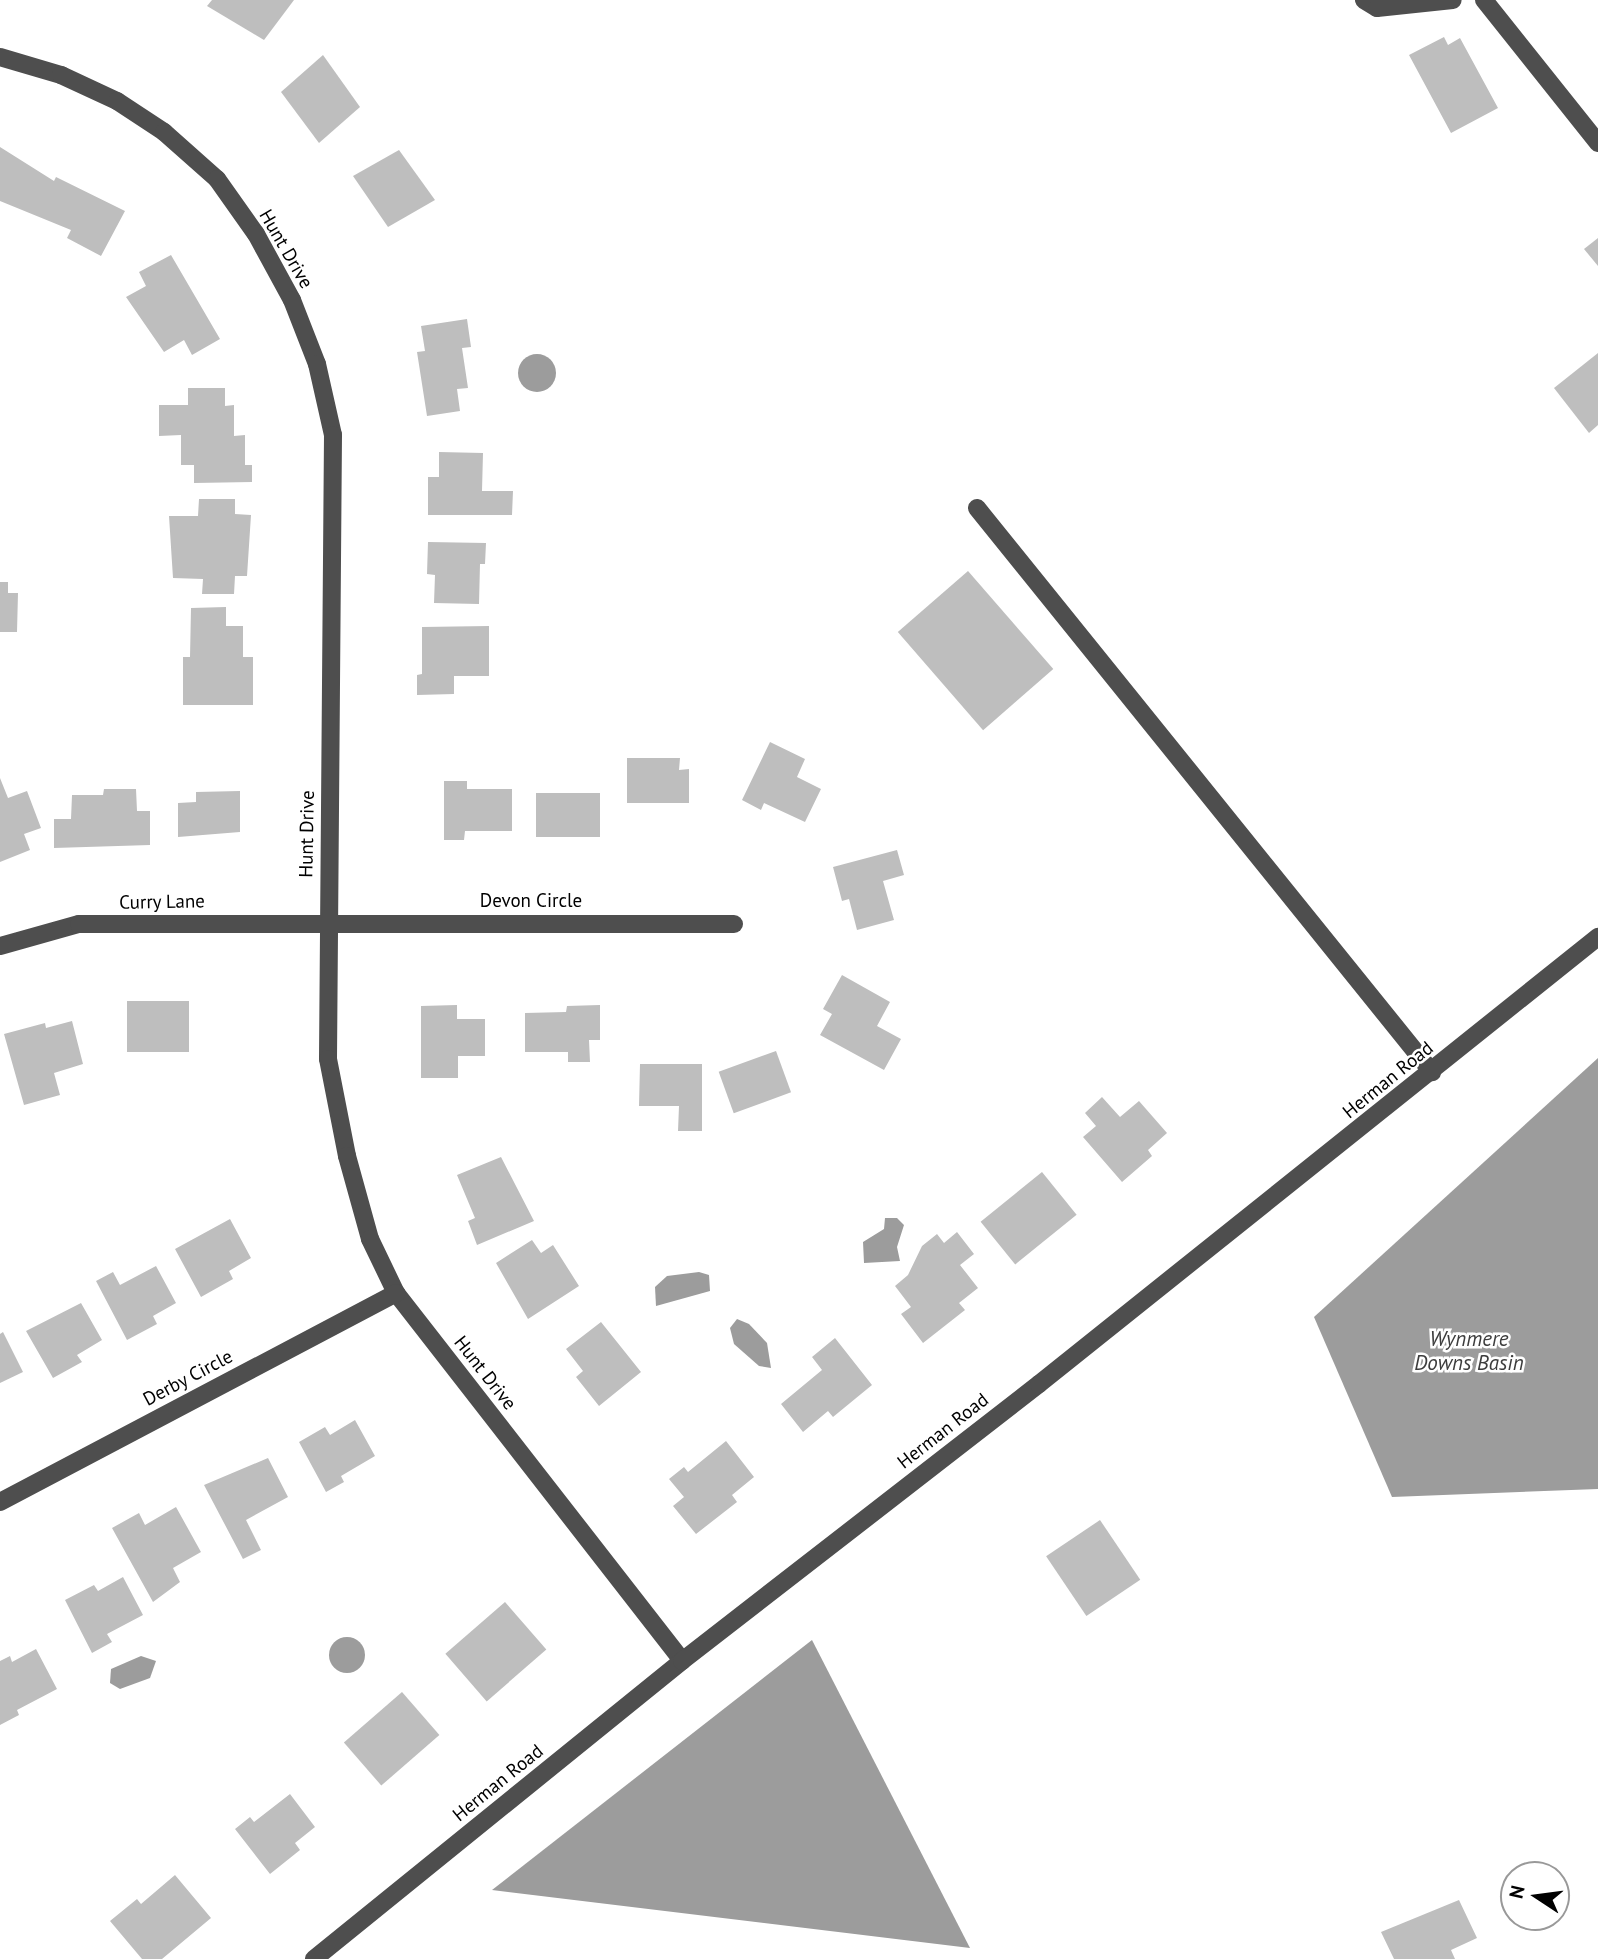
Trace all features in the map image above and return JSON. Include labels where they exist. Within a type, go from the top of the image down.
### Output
[{"type":"street","points":[[1364,0],[1377,8],[1452,0]]},
{"type":"street","points":[[1483,0],[1598,143]]},
{"type":"street","name":"Hunt Drive","points":[[0,57],[61,75],[117,101],[164,132],[217,179],[256,234],[292,300],[317,364],[333,435],[327,923],[330,1071],[347,1156],[370,1239],[396,1293],[682,1661]]},
{"type":"street","points":[[977,508],[1432,1072]]},
{"type":"street","name":"Devon Circle","points":[[327,923],[734,924]]},
{"type":"street","name":"Curry Lane","points":[[0,946],[79,924],[327,923]]},
{"type":"street","name":"Herman Road","points":[[314,1959],[682,1661],[1432,1072],[1598,937]]},
{"type":"street","name":"Derby Circle","points":[[0,1502],[396,1293]]},
{"type":"water","points":[[537,354],[551,359],[556,373],[551,387],[537,392],[523,387],[518,373],[523,359]]},
{"type":"water","name":"Wynmere Downs Basin","points":[[1598,1058],[1598,1489],[1392,1497],[1314,1317]]},
{"type":"water","points":[[885,1218],[897,1218],[904,1225],[897,1247],[900,1261],[864,1263],[863,1242],[884,1229]]},
{"type":"water","points":[[699,1272],[709,1275],[710,1291],[656,1306],[655,1287],[667,1276]]},
{"type":"water","points":[[737,1319],[749,1324],[767,1343],[771,1368],[759,1366],[734,1344],[730,1328]]},
{"type":"water","points":[[347,1637],[360,1642],[365,1655],[360,1668],[347,1673],[334,1668],[329,1655],[334,1642]]},
{"type":"water","points":[[812,1640],[970,1948],[492,1890]]},
{"type":"water","points":[[141,1656],[156,1661],[150,1678],[120,1689],[110,1683],[111,1669]]},
{"type":"building","points":[[212,0],[294,0],[264,40],[207,6]]},
{"type":"building","points":[[1444,37],[1448,45],[1460,38],[1498,108],[1451,133],[1409,55]]},
{"type":"building","points":[[323,55],[360,107],[319,143],[281,92]]},
{"type":"building","points":[[0,147],[54,181],[56,177],[125,211],[101,256],[67,238],[71,230],[0,201]]},
{"type":"building","points":[[399,150],[435,200],[388,227],[353,176]]},
{"type":"building","points":[[1598,238],[1598,266],[1584,249]]},
{"type":"building","points":[[171,255],[220,339],[192,355],[184,340],[164,352],[126,297],[146,286],[139,272]]},
{"type":"building","points":[[467,319],[471,347],[462,348],[468,388],[457,389],[460,411],[427,416],[417,352],[425,351],[421,326]]},
{"type":"building","points":[[1598,353],[1598,425],[1589,433],[1554,388]]},
{"type":"building","points":[[188,388],[225,388],[225,406],[234,405],[234,436],[245,435],[245,465],[252,465],[252,482],[194,483],[194,465],[181,465],[181,435],[159,436],[159,405],[188,405]]},
{"type":"building","points":[[439,452],[483,453],[482,491],[513,491],[512,515],[428,515],[428,477],[439,477]]},
{"type":"building","points":[[199,499],[235,499],[235,514],[251,515],[247,576],[235,576],[234,594],[202,594],[203,579],[173,578],[169,516],[198,516]]},
{"type":"building","points":[[428,542],[486,543],[485,564],[480,564],[479,604],[434,603],[435,575],[427,574]]},
{"type":"building","points":[[968,571],[1053,669],[983,730],[898,632]]},
{"type":"building","points":[[0,582],[8,582],[8,593],[18,593],[17,632],[0,632]]},
{"type":"building","points":[[226,607],[226,626],[243,626],[243,657],[253,657],[253,705],[183,705],[183,657],[190,657],[191,608]]},
{"type":"building","points":[[489,626],[489,676],[454,676],[454,694],[417,695],[417,675],[422,674],[422,627]]},
{"type":"building","points":[[770,742],[805,759],[797,777],[821,789],[805,822],[764,803],[761,810],[742,800]]},
{"type":"building","points":[[627,758],[680,758],[679,770],[689,769],[689,803],[627,803]]},
{"type":"building","points":[[0,778],[8,798],[27,791],[41,828],[24,834],[30,850],[0,862]]},
{"type":"building","points":[[444,781],[467,781],[467,789],[512,789],[512,831],[465,831],[464,840],[444,840]]},
{"type":"building","points":[[104,789],[136,789],[137,811],[150,811],[150,845],[54,848],[54,819],[71,819],[72,795],[103,795]]},
{"type":"building","points":[[240,791],[240,832],[178,837],[178,803],[196,802],[196,792]]},
{"type":"building","points":[[536,793],[600,793],[600,837],[536,837]]},
{"type":"building","points":[[897,850],[904,875],[883,881],[894,920],[857,930],[849,899],[842,901],[833,867]]},
{"type":"building","points":[[842,975],[890,1002],[877,1026],[901,1039],[884,1070],[820,1035],[832,1014],[823,1009]]},
{"type":"building","points":[[127,1001],[189,1001],[189,1052],[127,1052]]},
{"type":"building","points":[[457,1005],[457,1019],[485,1019],[485,1056],[458,1056],[458,1078],[421,1078],[421,1006]]},
{"type":"building","points":[[600,1005],[600,1040],[589,1040],[590,1062],[568,1062],[568,1052],[525,1052],[525,1013],[566,1012],[567,1006]]},
{"type":"building","points":[[72,1021],[83,1064],[54,1073],[60,1095],[24,1105],[4,1034],[45,1023],[46,1028]]},
{"type":"building","points":[[776,1051],[791,1092],[734,1113],[719,1072]]},
{"type":"building","points":[[640,1064],[702,1064],[702,1131],[678,1131],[679,1106],[639,1106]]},
{"type":"building","points":[[1102,1097],[1120,1117],[1139,1101],[1167,1133],[1148,1150],[1152,1156],[1122,1182],[1083,1137],[1096,1126],[1085,1113]]},
{"type":"building","points":[[501,1157],[534,1221],[477,1245],[468,1221],[475,1218],[457,1175]]},
{"type":"building","points":[[1042,1172],[1077,1215],[1015,1264],[981,1222]]},
{"type":"building","points":[[230,1219],[251,1258],[229,1271],[233,1279],[201,1297],[175,1249]]},
{"type":"building","points":[[957,1232],[974,1254],[960,1265],[978,1288],[959,1303],[965,1310],[923,1343],[901,1314],[911,1307],[895,1286],[908,1275],[922,1246],[937,1234],[944,1243]]},
{"type":"building","points":[[532,1240],[541,1253],[553,1245],[579,1286],[528,1319],[496,1263]]},
{"type":"building","points":[[156,1266],[176,1303],[153,1316],[157,1324],[127,1340],[96,1281],[113,1272],[120,1285]]},
{"type":"building","points":[[81,1303],[102,1340],[77,1355],[82,1362],[53,1378],[26,1331]]},
{"type":"building","points":[[601,1322],[641,1372],[599,1406],[576,1377],[583,1371],[566,1349]]},
{"type":"building","points":[[3,1332],[23,1372],[0,1383],[0,1334]]},
{"type":"building","points":[[835,1338],[872,1385],[833,1417],[828,1411],[803,1432],[781,1404],[822,1370],[812,1357]]},
{"type":"building","points":[[355,1420],[375,1456],[341,1476],[344,1482],[326,1492],[299,1442],[325,1427],[330,1435]]},
{"type":"building","points":[[726,1441],[754,1477],[732,1495],[737,1502],[696,1534],[673,1506],[684,1497],[669,1479],[684,1467],[688,1472]]},
{"type":"building","points":[[268,1458],[288,1497],[246,1520],[261,1550],[243,1559],[204,1485]]},
{"type":"building","points":[[176,1507],[201,1552],[173,1568],[180,1582],[153,1602],[112,1528],[139,1513],[145,1525]]},
{"type":"building","points":[[1100,1520],[1140,1580],[1086,1616],[1046,1556]]},
{"type":"building","points":[[123,1577],[143,1615],[107,1634],[112,1642],[92,1653],[65,1600],[94,1585],[98,1591]]},
{"type":"building","points":[[505,1602],[546,1650],[487,1701],[445,1654]]},
{"type":"building","points":[[36,1649],[57,1689],[17,1710],[19,1715],[0,1725],[0,1661],[10,1656],[12,1662]]},
{"type":"building","points":[[402,1692],[439,1735],[381,1786],[344,1743]]},
{"type":"building","points":[[290,1794],[315,1827],[295,1843],[300,1850],[270,1874],[235,1829],[250,1817],[254,1822]]},
{"type":"building","points":[[175,1875],[211,1918],[162,1959],[142,1959],[110,1921],[137,1899],[141,1904]]},
{"type":"building","points":[[1459,1900],[1477,1938],[1451,1950],[1455,1959],[1394,1959],[1381,1932]]}]
